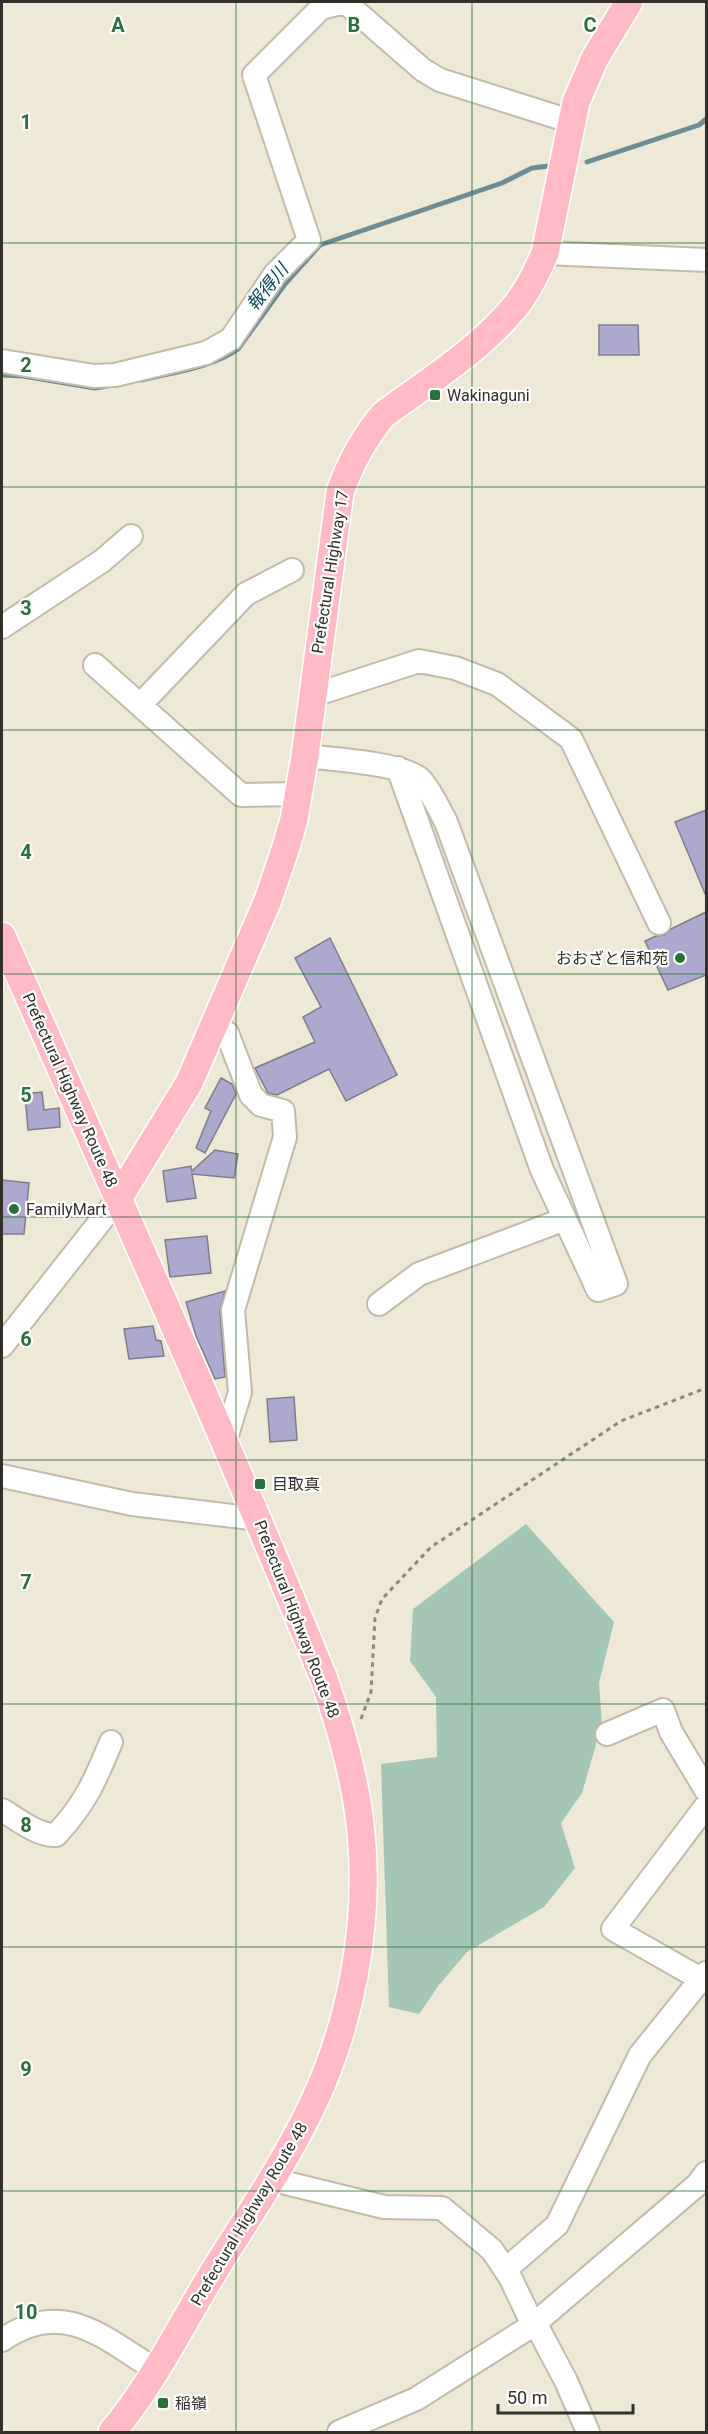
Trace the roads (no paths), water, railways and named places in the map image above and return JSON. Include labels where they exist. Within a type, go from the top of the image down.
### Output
[{"type":"main road","name":"Prefectural Highway 17","points":[[118,1199],[189,1083],[268,900],[286,847],[305,756],[311,696],[340,492],[358,450],[383,416],[482,341],[514,309],[537,273],[545,253],[572,118],[588,74],[629,2]]},
{"type":"main road","name":"Prefectural Highway Route 48","points":[[2,936],[225,1442],[324,1679],[353,1781],[361,1832],[363,1873],[356,1960],[336,2045],[325,2076],[274,2177],[216,2267],[135,2405],[112,2433]]},
{"type":"street","points":[[2,361],[94,376],[115,375],[206,353],[231,339],[275,274],[309,240],[254,75],[321,8],[345,2],[423,70],[440,81],[557,117],[572,118]]},
{"type":"street","points":[[545,253],[704,265]]},
{"type":"street","points":[[2,627],[102,561],[131,536]]},
{"type":"street","points":[[140,705],[246,594],[292,570]]},
{"type":"street","points":[[311,696],[419,661],[455,668],[497,684],[571,739],[659,922]]},
{"type":"street","points":[[95,664],[241,795],[298,794]]},
{"type":"street","points":[[305,756],[398,768],[421,779],[446,822],[616,1284],[598,1290],[542,1170],[398,768]]},
{"type":"street","points":[[213,1027],[226,1033],[251,1095],[261,1105],[283,1112],[285,1124],[285,1137],[233,1310],[240,1392],[225,1442]]},
{"type":"street","points":[[2,1346],[118,1199]]},
{"type":"street","points":[[379,1304],[419,1274],[565,1219]]},
{"type":"street","points":[[2,1476],[132,1504],[258,1519]]},
{"type":"street","points":[[607,1734],[663,1710],[671,1732],[706,1790]]},
{"type":"street","points":[[2,1810],[40,1832],[56,1835],[76,1813],[93,1786],[111,1743]]},
{"type":"street","points":[[505,2270],[557,2225],[640,2055],[705,1978],[614,1929],[706,1806]]},
{"type":"street","points":[[339,2433],[416,2399],[533,2325],[698,2184],[706,2173]]},
{"type":"street","points":[[274,2177],[286,2183],[384,2208],[442,2208],[492,2250],[505,2270],[533,2325],[540,2332],[566,2381],[588,2433]]},
{"type":"street","points":[[2,2340],[14,2332],[42,2321],[74,2323],[156,2370]]},
{"type":"waterway","name":"報得川","points":[[587,162],[699,125],[706,119]]},
{"type":"waterway","name":"報得川","points":[[142,380],[204,365],[238,349],[285,284],[320,245],[502,183],[532,168],[549,166]]},
{"type":"waterway","name":"報得川","points":[[2,375],[23,376],[95,388],[107,386]]},
{"type":"place","name":"Wakinaguni","points":[[435,395]]},
{"type":"place","name":"おおざと信和苑","points":[[680,958]]},
{"type":"place","name":"FamilyMart","points":[[14,1209]]},
{"type":"place","name":"目取真","points":[[260,1484]]},
{"type":"place","name":"稲嶺","points":[[163,2403]]}]
